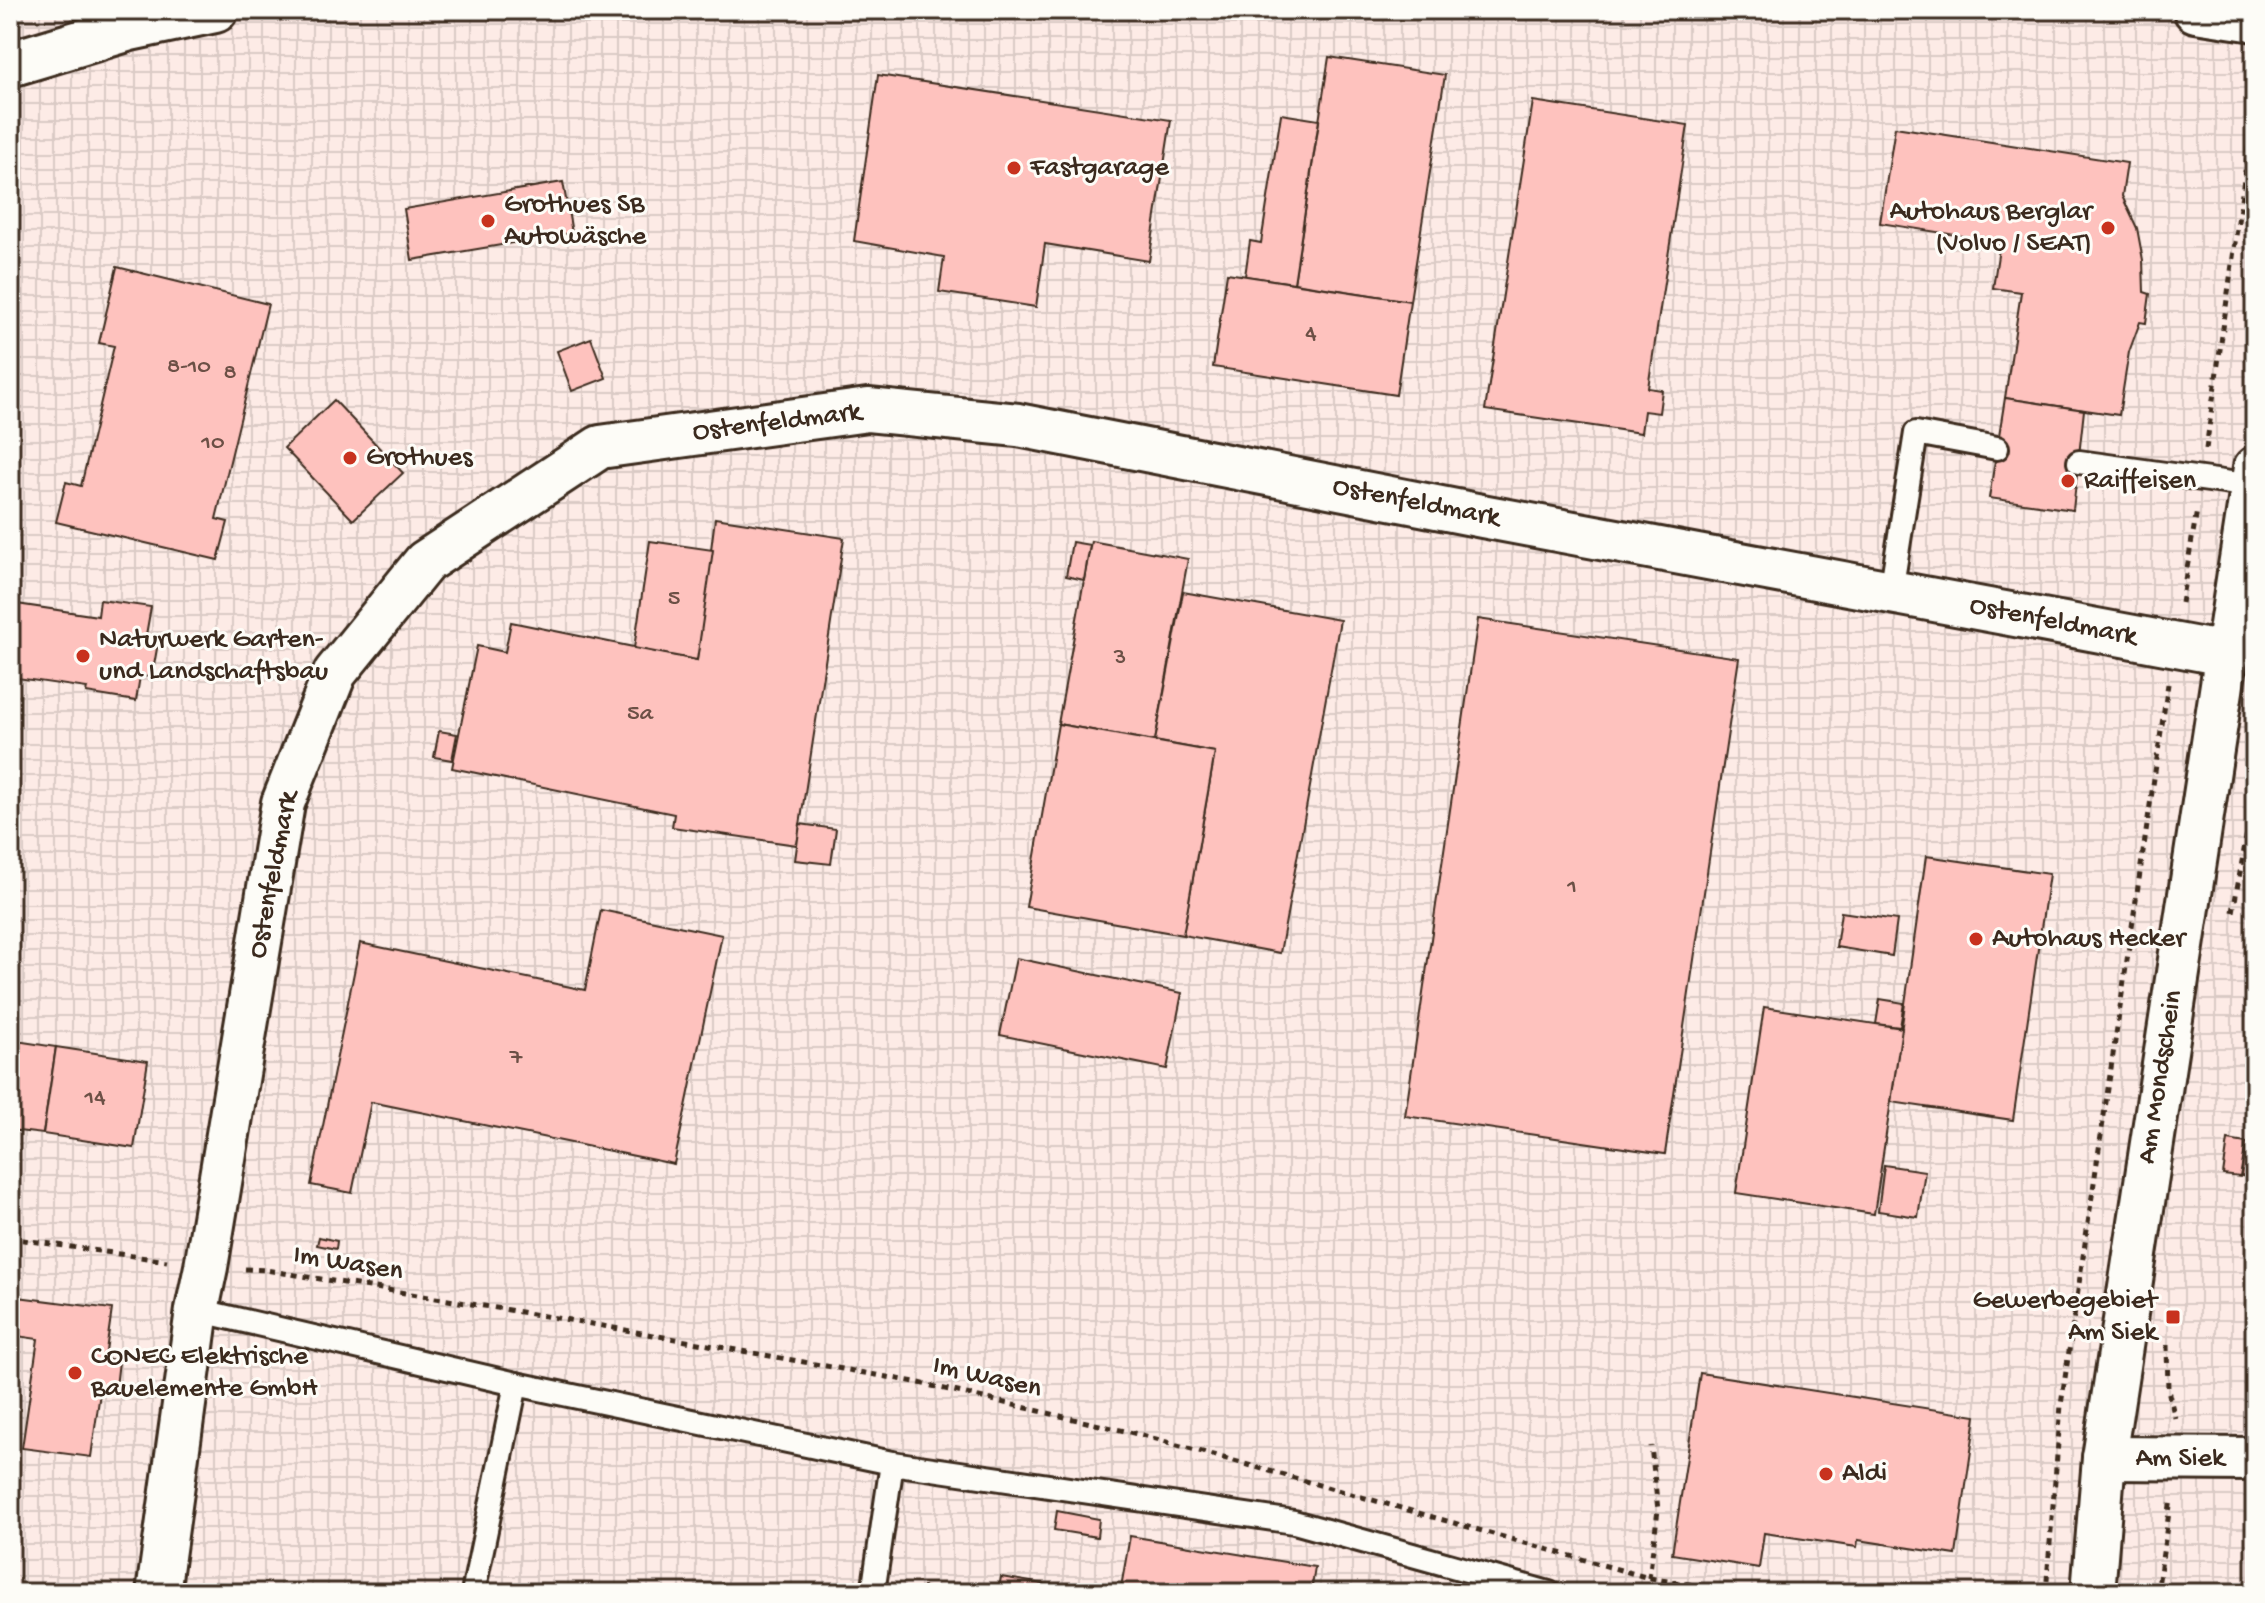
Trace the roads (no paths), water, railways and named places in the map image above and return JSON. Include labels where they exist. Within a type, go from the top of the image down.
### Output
[{"type":"main road","points":[[10,64],[130,28],[215,10]]},
{"type":"main road","points":[[2196,10],[2255,19]]},
{"type":"street","name":"Ostenfeldmark","points":[[158,1593],[197,1310],[283,803],[335,673],[425,562],[600,447],[868,410],[1018,425],[1498,519],[2225,654]]},
{"type":"street","name":"Am Mondschein","points":[[2093,1593],[2104,1458],[2253,477]]},
{"type":"street","name":"Am Siek","points":[[2104,1458],[2255,1459]]},
{"type":"lane","points":[[1891,592],[1916,433],[1997,448]]},
{"type":"lane","points":[[2079,462],[2202,479],[2253,477]]},
{"type":"lane","points":[[197,1310],[516,1384],[892,1463],[1294,1522],[1549,1593]]},
{"type":"lane","points":[[473,1593],[516,1384]]},
{"type":"lane","points":[[873,1593],[892,1463]]},
{"type":"place","name":"Fastgarage","points":[[1014,168]]},
{"type":"place","name":"Grothues SB Autowäsche","points":[[488,221]]},
{"type":"place","name":"Autohaus Berglar (Volvo / SEAT)","points":[[2108,228]]},
{"type":"place","name":"Grothues","points":[[350,458]]},
{"type":"place","name":"Raiffeisen","points":[[2068,481]]},
{"type":"place","name":"Naturwerk Garten- und Landschaftsbau","points":[[83,656]]},
{"type":"place","name":"Autohaus Hecker","points":[[1976,939]]},
{"type":"place","name":"Gewerbegebiet Am Siek","points":[[2173,1317]]},
{"type":"place","name":"CONEC Elektrische Bauelemente GmbH","points":[[75,1373]]},
{"type":"place","name":"Aldi","points":[[1826,1474]]}]
